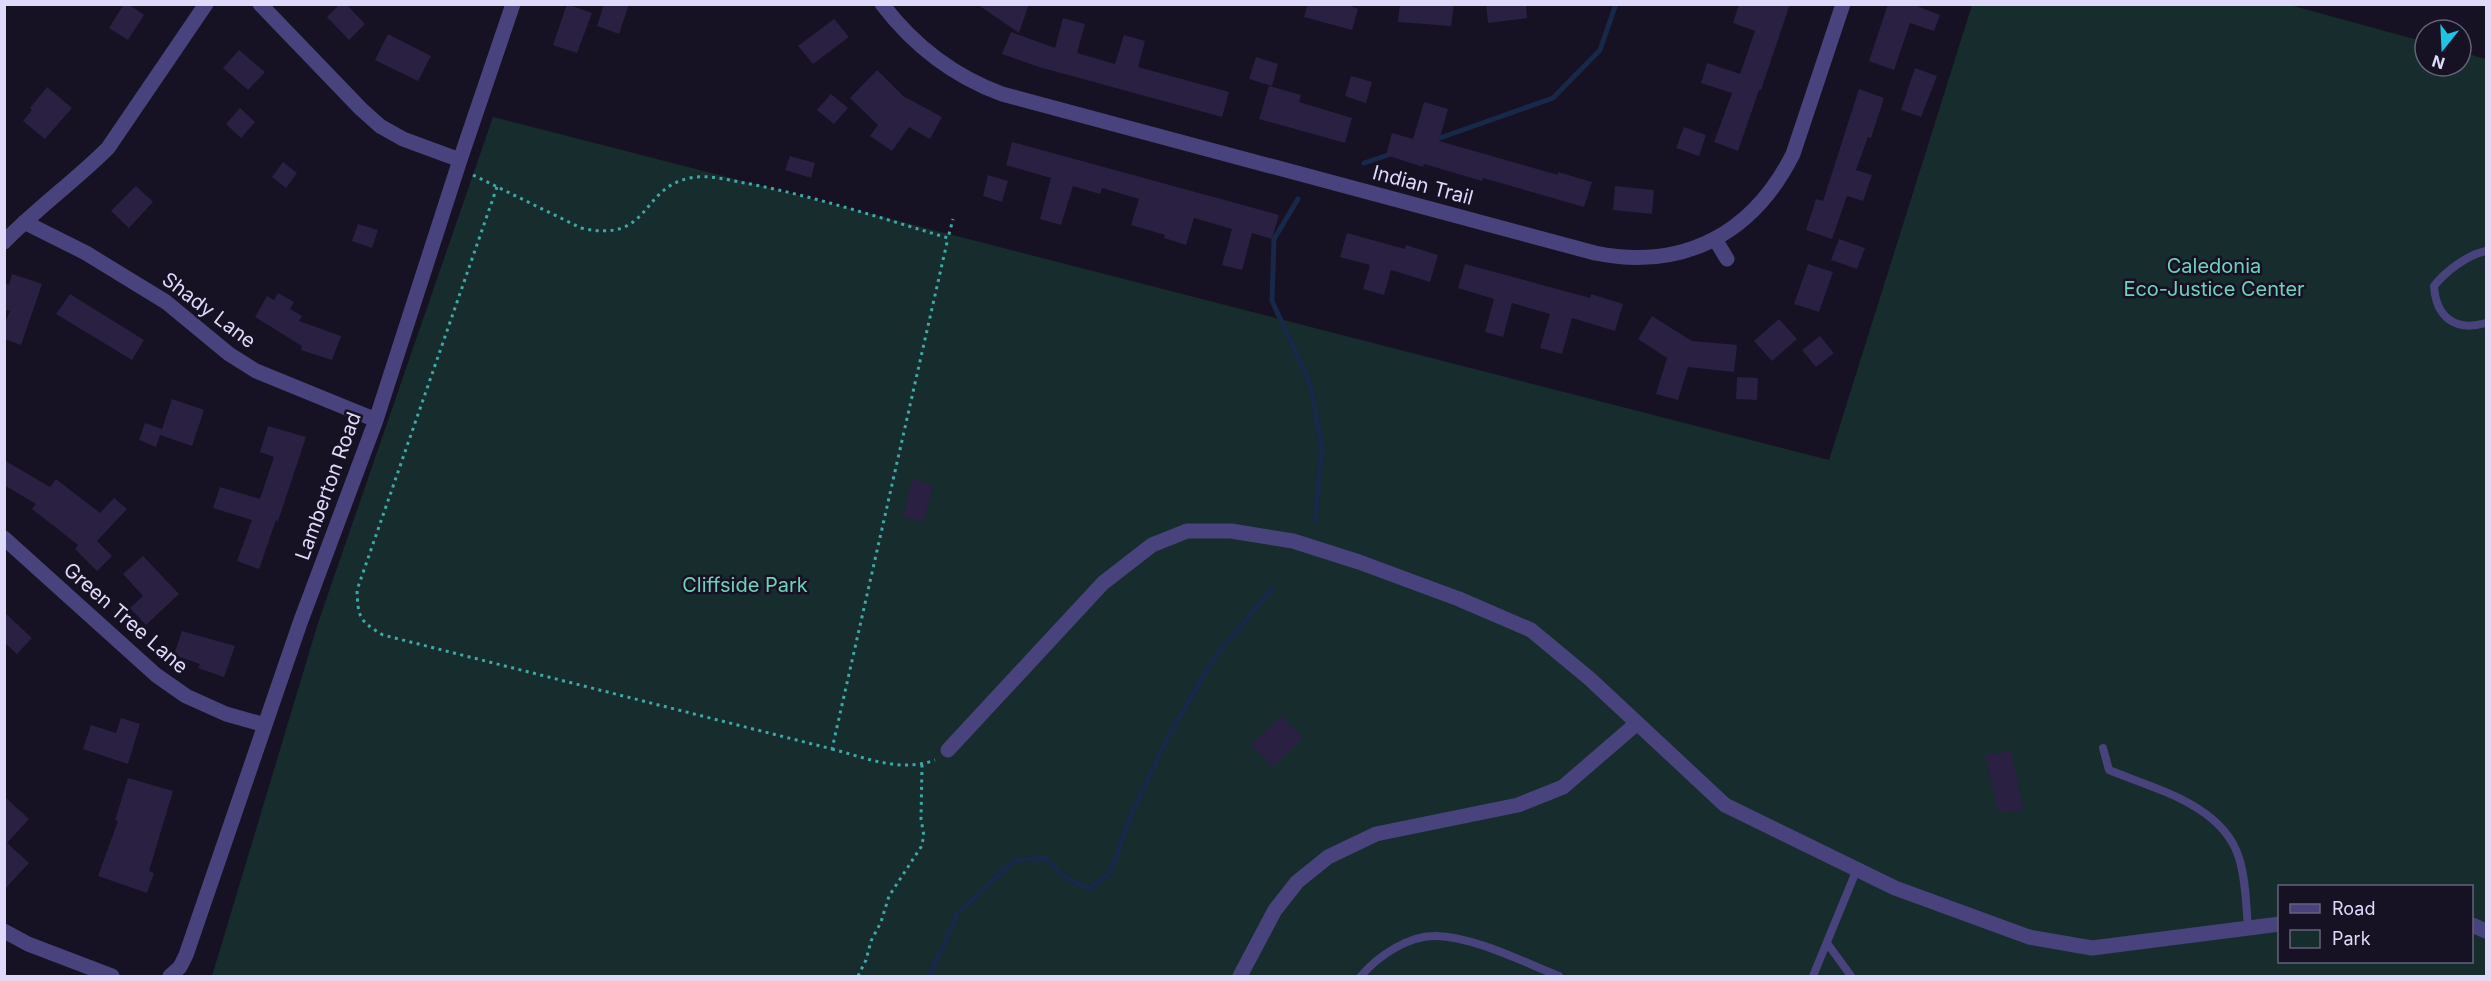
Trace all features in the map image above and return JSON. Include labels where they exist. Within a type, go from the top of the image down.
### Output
[{"type":"street","points":[[4,242],[108,148],[206,4]]},
{"type":"street","points":[[260,4],[380,126],[459,163]]},
{"type":"street","name":"Lamberton Road","points":[[170,976],[180,967],[186,955],[265,725],[376,420],[513,4]]},
{"type":"street","name":"Indian Trail","points":[[882,4],[898,25],[921,48],[977,84],[1002,94],[1612,256],[1640,258],[1668,256],[1691,250],[1715,239],[1746,219],[1766,199],[1782,176],[1792,154],[1843,4]]},
{"type":"street","name":"Shady Lane","points":[[24,222],[86,252],[139,284],[166,302],[229,354],[256,371],[376,420]]},
{"type":"street","points":[[1715,239],[1727,259]]},
{"type":"street","points":[[948,750],[1103,583],[1152,545],[1187,531],[1232,531],[1293,541],[1359,562],[1459,599],[1531,630],[1590,679],[1725,805],[1895,888],[2029,936],[2092,948],[2278,924]]},
{"type":"street","name":"Green Tree Lane","points":[[4,538],[156,675],[186,696],[226,714],[265,725]]},
{"type":"street","points":[[1240,976],[1275,910],[1297,882],[1328,857],[1376,834],[1518,805],[1563,787],[1636,724]]},
{"type":"street","points":[[2473,925],[2487,931]]},
{"type":"street","points":[[4,931],[28,944],[112,976]]},
{"type":"lane","points":[[2487,251],[2478,253],[2444,274],[2434,286],[2435,301],[2443,316],[2461,325],[2487,324]]},
{"type":"lane","points":[[2103,748],[2109,770],[2193,805],[2223,830],[2239,857],[2247,927]]},
{"type":"lane","points":[[1813,976],[1857,869]]},
{"type":"lane","points":[[1361,976],[1406,941],[1436,936],[1483,946],[1559,976]]},
{"type":"lane","points":[[1827,943],[1851,976]]},
{"type":"path","points":[[459,163],[497,187],[581,228],[599,232],[615,232],[634,221],[668,188],[691,178],[709,177],[791,192],[948,238]]},
{"type":"path","points":[[497,187],[357,590],[358,607],[364,624],[383,634],[897,766],[922,765],[935,760],[948,750]]},
{"type":"path","points":[[832,749],[953,219]]},
{"type":"path","points":[[858,976],[881,922],[889,896],[921,847],[924,836],[921,819],[922,765]]},
{"type":"green space","name":"Cliffside Park","points":[[1972,5],[2290,5],[2413,39],[2413,78],[2473,78],[2473,55],[2486,59],[2486,976],[212,976],[318,623],[493,117],[1829,460]]},
{"type":"building","points":[[124,4],[128,4],[144,15],[128,40],[109,28]]},
{"type":"building","points":[[340,4],[346,4],[365,24],[349,40],[327,17]]},
{"type":"building","points":[[567,4],[592,13],[577,53],[553,45]]},
{"type":"building","points":[[604,4],[629,4],[619,34],[597,26]]},
{"type":"building","points":[[977,4],[1029,4],[1019,33]]},
{"type":"building","points":[[1308,4],[1345,4],[1358,9],[1352,30],[1304,17]]},
{"type":"building","points":[[1400,4],[1454,4],[1451,26],[1398,22]]},
{"type":"building","points":[[1486,4],[1526,4],[1527,18],[1488,23]]},
{"type":"building","points":[[1739,4],[1790,4],[1738,151],[1714,142],[1732,93],[1701,83],[1707,63],[1740,74],[1755,31],[1733,23]]},
{"type":"building","points":[[1888,4],[1912,4],[1940,15],[1934,31],[1910,23],[1894,70],[1869,61]]},
{"type":"building","points":[[1063,18],[1085,24],[1077,53],[1115,64],[1124,35],[1145,41],[1138,67],[1229,92],[1222,117],[1039,67],[1002,54],[1011,32],[1055,48]]},
{"type":"building","points":[[834,19],[849,37],[813,64],[798,46]]},
{"type":"building","points":[[388,34],[431,56],[418,81],[375,60]]},
{"type":"building","points":[[239,50],[265,72],[248,90],[223,68]]},
{"type":"building","points":[[1256,57],[1278,64],[1272,86],[1249,79]]},
{"type":"building","points":[[1915,68],[1937,76],[1921,117],[1901,110]]},
{"type":"building","points":[[877,70],[903,96],[942,117],[930,139],[909,127],[892,151],[870,136],[878,125],[850,98]]},
{"type":"building","points":[[1351,76],[1372,82],[1366,103],[1345,96]]},
{"type":"building","points":[[1269,86],[1301,95],[1299,102],[1352,118],[1345,143],[1259,119]]},
{"type":"building","points":[[47,87],[72,108],[45,139],[23,121]]},
{"type":"building","points":[[1859,89],[1884,98],[1871,138],[1868,137],[1856,170],[1872,175],[1863,201],[1847,196],[1832,239],[1806,230],[1816,199],[1823,201]]},
{"type":"building","points":[[831,94],[848,108],[834,124],[817,110]]},
{"type":"building","points":[[1424,102],[1448,109],[1439,141],[1558,175],[1558,172],[1592,182],[1584,207],[1483,178],[1482,181],[1424,164],[1423,167],[1386,155],[1392,133],[1413,139]]},
{"type":"building","points":[[240,108],[255,122],[241,138],[226,124]]},
{"type":"building","points":[[1684,127],[1706,135],[1699,156],[1676,148]]},
{"type":"building","points":[[1012,142],[1279,215],[1272,239],[1252,233],[1242,270],[1222,265],[1232,229],[1194,218],[1186,245],[1164,238],[1165,235],[1131,225],[1139,199],[1102,188],[1100,194],[1073,186],[1061,225],[1040,219],[1051,178],[1006,165]]},
{"type":"building","points":[[790,156],[815,163],[811,178],[785,170]]},
{"type":"building","points":[[283,162],[297,173],[286,188],[272,177]]},
{"type":"building","points":[[988,175],[1008,181],[1002,202],[983,196]]},
{"type":"building","points":[[136,186],[153,202],[129,228],[111,211]]},
{"type":"building","points":[[1615,186],[1654,190],[1652,214],[1613,210]]},
{"type":"building","points":[[358,224],[378,230],[372,248],[352,241]]},
{"type":"building","points":[[1347,233],[1405,249],[1406,245],[1438,255],[1430,282],[1391,270],[1384,295],[1363,289],[1370,265],[1340,257]]},
{"type":"building","points":[[1839,239],[1865,248],[1857,269],[1831,260]]},
{"type":"building","points":[[1465,264],[1590,298],[1591,294],[1623,304],[1615,331],[1572,318],[1562,354],[1540,348],[1550,314],[1512,303],[1503,337],[1485,332],[1494,299],[1458,288]]},
{"type":"building","points":[[1808,264],[1833,272],[1819,312],[1794,304]]},
{"type":"building","points":[[12,274],[42,284],[21,345],[4,339],[4,326],[10,311],[4,309],[4,283],[9,285]]},
{"type":"building","points":[[278,293],[294,302],[290,309],[302,316],[299,321],[341,336],[332,360],[301,350],[302,346],[255,317],[267,296],[274,300]]},
{"type":"building","points":[[70,294],[144,340],[132,360],[56,314]]},
{"type":"building","points":[[1652,316],[1692,341],[1737,345],[1734,372],[1688,367],[1678,400],[1656,394],[1667,358],[1638,339]]},
{"type":"building","points":[[1779,319],[1797,339],[1772,361],[1754,341]]},
{"type":"building","points":[[1820,336],[1834,353],[1816,367],[1802,350]]},
{"type":"building","points":[[1737,377],[1758,378],[1757,400],[1736,399]]},
{"type":"building","points":[[172,399],[204,410],[192,446],[160,435],[156,447],[139,440],[145,423],[162,429]]},
{"type":"building","points":[[268,426],[306,437],[259,569],[237,561],[252,520],[213,508],[220,487],[260,499],[274,457],[260,452]]},
{"type":"building","points":[[4,460],[50,487],[56,479],[100,513],[114,498],[127,509],[97,541],[112,556],[97,571],[75,549],[78,545],[32,509],[36,504],[4,485]]},
{"type":"building","points":[[912,479],[933,485],[923,522],[903,517]]},
{"type":"building","points":[[143,556],[179,594],[146,625],[130,608],[143,596],[123,574]]},
{"type":"building","points":[[4,612],[32,638],[17,654],[4,642]]},
{"type":"building","points":[[182,631],[235,646],[224,677],[198,668],[200,664],[174,655]]},
{"type":"building","points":[[1281,716],[1303,737],[1273,767],[1251,745]]},
{"type":"building","points":[[121,718],[140,724],[128,764],[83,749],[91,725],[116,733]]},
{"type":"building","points":[[2011,751],[2024,811],[1998,812],[1985,755]]},
{"type":"building","points":[[128,778],[173,791],[149,871],[154,873],[147,893],[98,876],[118,821],[115,820]]},
{"type":"building","points":[[4,796],[29,819],[7,843],[29,863],[4,890]]},
{"type":"waterway","points":[[1434,140],[1553,98],[1600,50],[1616,4]]},
{"type":"waterway","points":[[1364,163],[1394,153]]},
{"type":"waterway","points":[[1298,199],[1274,239],[1272,301],[1310,383],[1322,449],[1315,521]]},
{"type":"waterway","points":[[929,976],[958,913],[1015,860],[1045,858],[1064,876],[1089,889],[1110,873],[1131,815],[1169,735],[1216,655],[1273,588]]},
{"type":"park label","name":"Caledonia Eco-Justice Center","points":[[2214,278]]}]
